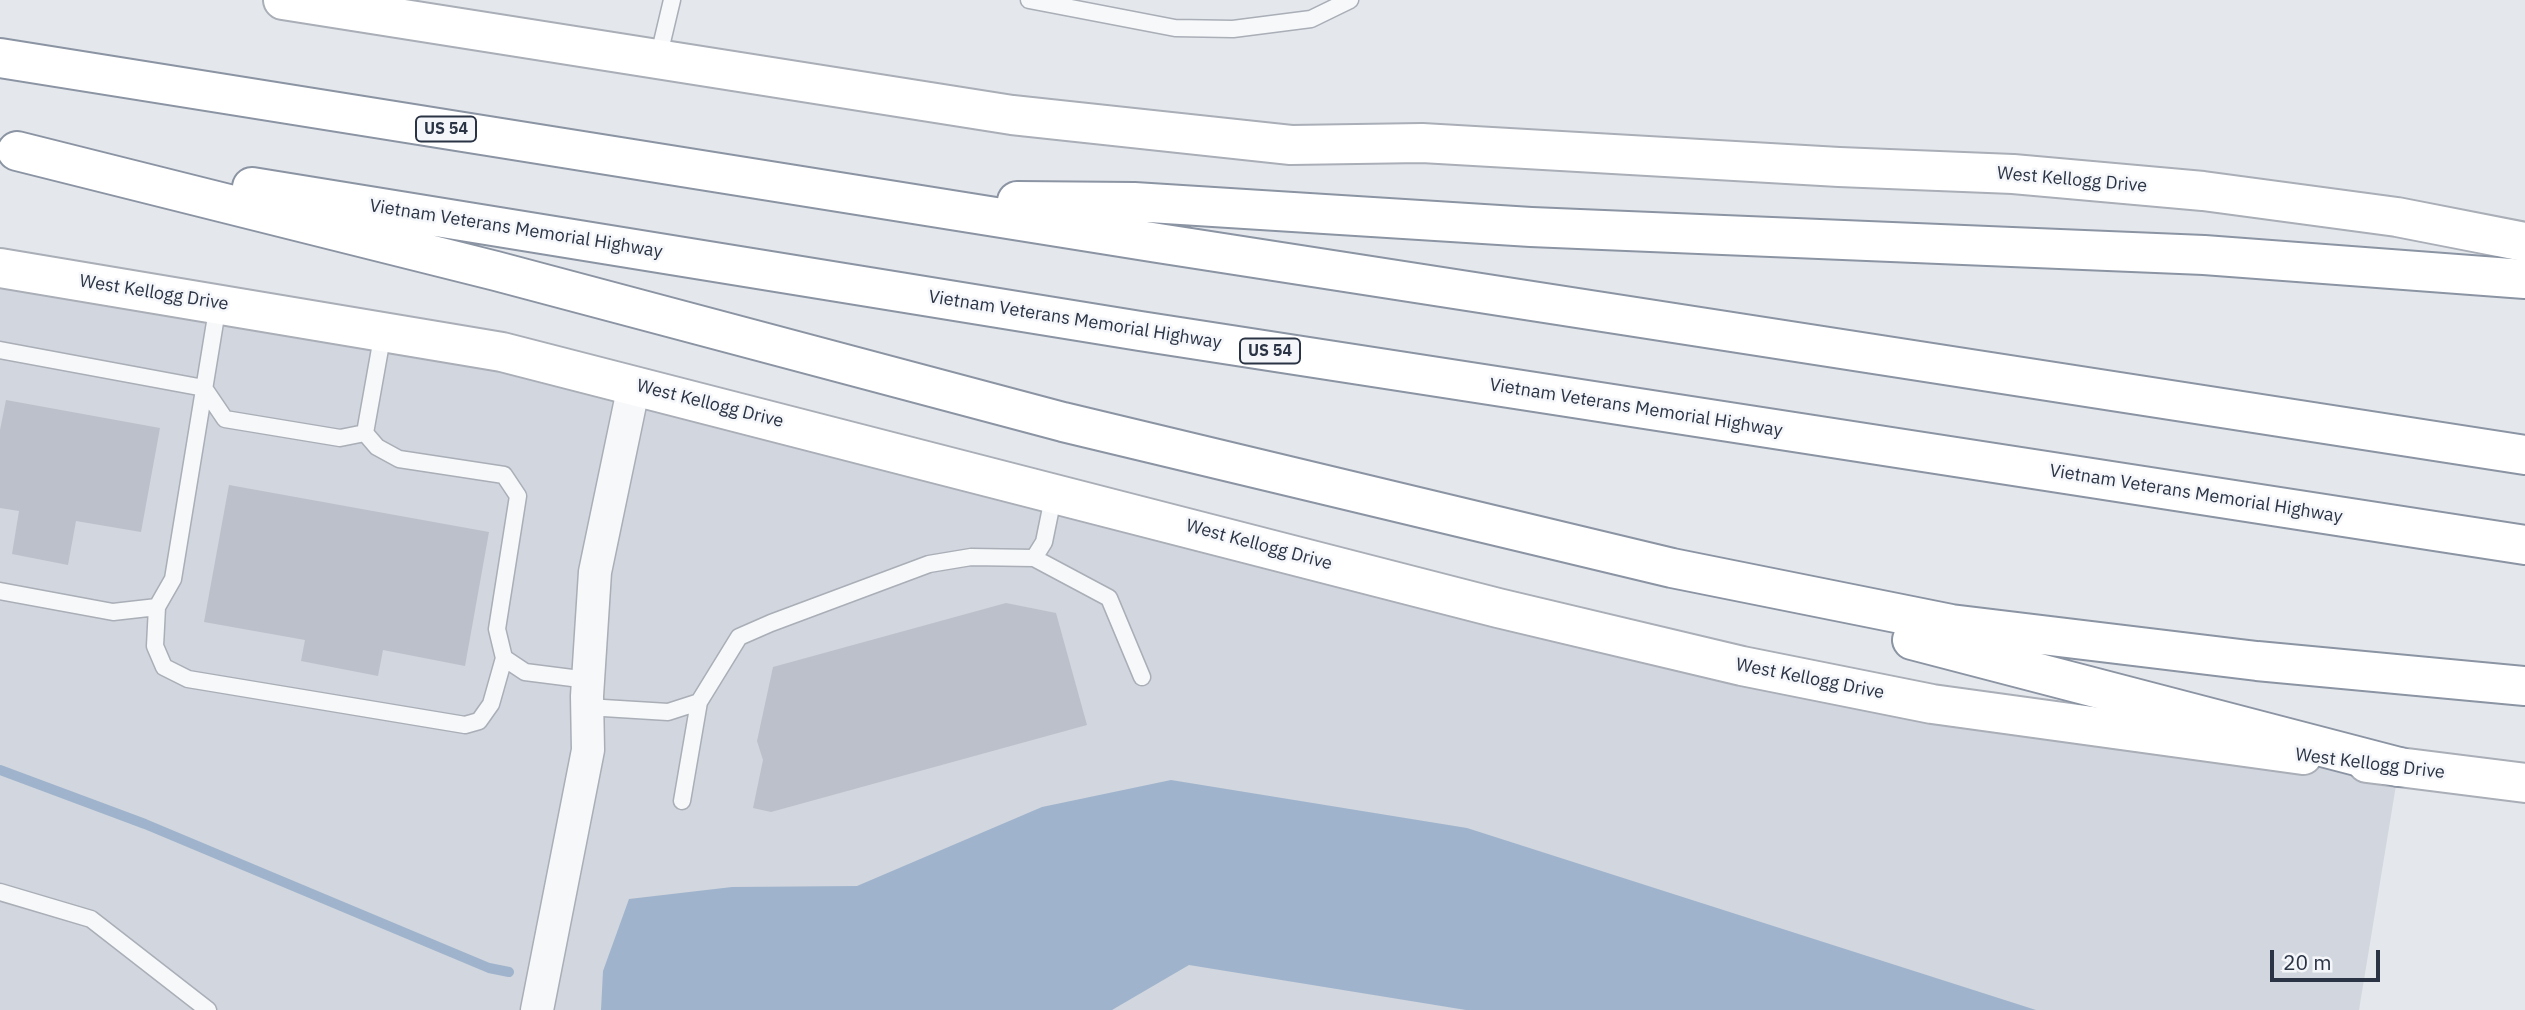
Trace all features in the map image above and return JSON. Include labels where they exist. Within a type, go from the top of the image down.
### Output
[{"type":"main road","name":"West Kellogg Drive","points":[[289,0],[1012,115],[1291,145],[1422,143],[1839,167],[2013,174],[2229,194],[2398,217],[2525,242]]},
{"type":"main road","name":"US 54","points":[[0,58],[1185,247],[2525,455]]},
{"type":"main road","points":[[8,149],[496,271],[1063,422],[1672,568],[1951,624],[2257,661],[2525,686]]},
{"type":"main road","name":"Vietnam Veterans Memorial Highway","points":[[8,149],[485,223],[1140,331],[2525,545]]},
{"type":"main road","points":[[893,199],[1134,202],[1531,227],[2204,255],[2525,279]]},
{"type":"main road","name":"West Kellogg Drive","points":[[0,268],[502,352],[1498,608],[1742,666],[1932,704],[2525,783]]},
{"type":"main road","points":[[1672,568],[1830,618],[2399,767]]},
{"type":"street","points":[[537,1010],[588,750],[587,694],[595,572],[634,385]]},
{"type":"lane","points":[[658,60],[672,0]]},
{"type":"lane","points":[[1029,0],[1175,27],[1233,29],[1311,19],[1350,0]]},
{"type":"lane","points":[[218,303],[173,579],[157,607],[155,646],[164,667],[188,679],[465,725],[480,721],[491,704],[504,658],[497,629],[518,496],[504,475],[399,459],[376,447],[365,433],[383,332]]},
{"type":"lane","points":[[0,350],[204,388],[225,419],[340,438],[365,433]]},
{"type":"lane","points":[[1034,558],[1044,542],[1055,492]]},
{"type":"lane","points":[[682,802],[699,702],[739,637],[929,564],[971,557],[1034,558],[1109,598],[1142,677]]},
{"type":"lane","points":[[0,591],[113,612],[157,607]]},
{"type":"lane","points":[[504,658],[525,672],[587,694],[668,712],[699,702]]},
{"type":"lane","points":[[0,892],[91,919],[208,1010]]},
{"type":"shaded area","points":[[0,273],[502,352],[1498,608],[2399,767],[2359,1010],[0,1010]]},
{"type":"water","points":[[1171,780],[1467,828],[2036,1010],[1466,1010],[1189,965],[1112,1010],[601,1010],[603,971],[629,899],[732,887],[857,886],[1042,807]]},
{"type":"building","points":[[6,400],[160,428],[141,532],[76,521],[68,565],[12,554],[19,511],[0,508],[0,430]]},
{"type":"building","points":[[229,485],[489,532],[465,666],[383,650],[378,676],[301,661],[305,640],[204,622]]},
{"type":"building","points":[[1006,603],[1056,613],[1087,725],[771,812],[753,808],[763,760],[757,741],[773,667]]},
{"type":"waterway","points":[[0,770],[145,824],[489,968],[509,972]]}]
